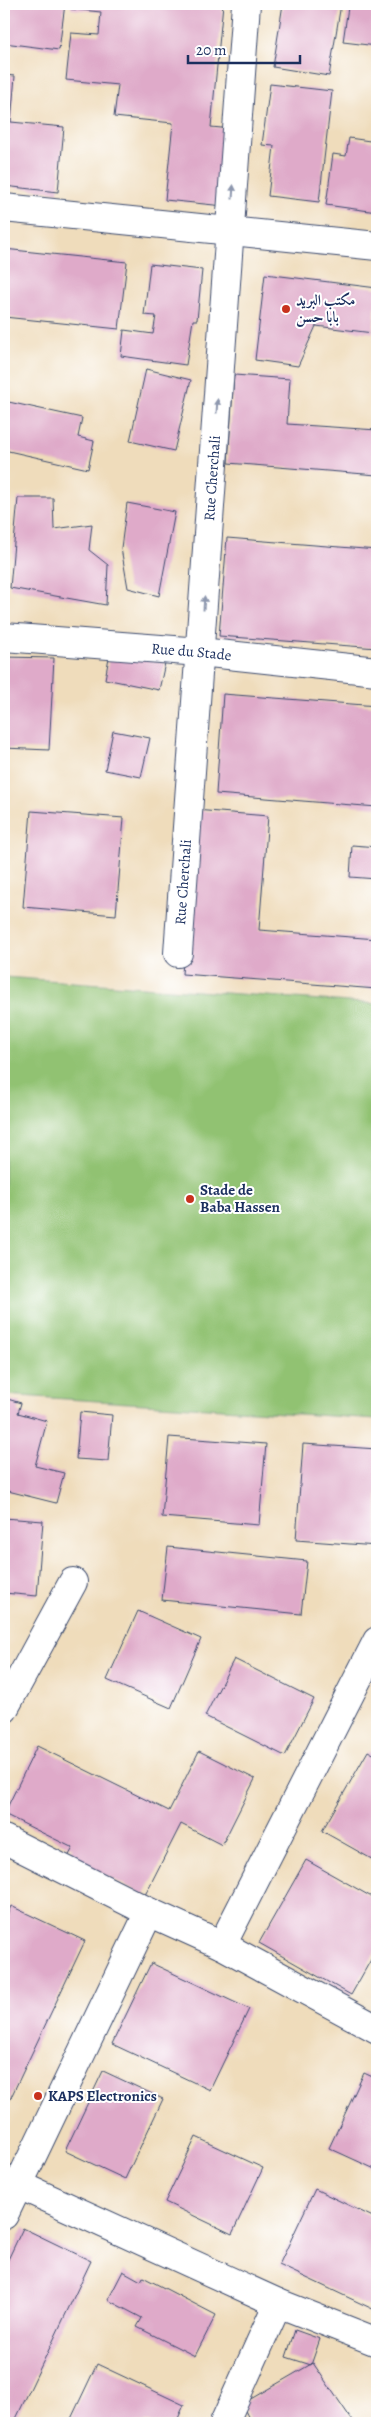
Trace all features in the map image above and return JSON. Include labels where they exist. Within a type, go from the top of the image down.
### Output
[{"type":"street","name":"Rue Cherchali","points":[[178,953],[246,4]]},
{"type":"street","points":[[4,208],[377,246]]},
{"type":"street","name":"Rue du Stade","points":[[4,637],[200,652],[377,671]]},
{"type":"street","points":[[4,1709],[73,1582]]},
{"type":"street","points":[[222,1946],[377,1641]]},
{"type":"street","points":[[4,1840],[374,2022]]},
{"type":"street","points":[[4,2215],[17,2184],[149,1912]]},
{"type":"street","points":[[17,2184],[278,2303],[377,2342]]},
{"type":"street","points":[[224,2423],[278,2303]]},
{"type":"green space","name":"Stade de Baba Hassen","points":[[4,977],[377,1004],[377,1419],[4,1395]]},
{"type":"building","points":[[4,4],[65,4],[59,50],[4,43]]},
{"type":"building","points":[[71,4],[223,4],[211,127],[232,129],[224,206],[165,200],[173,123],[114,117],[118,85],[66,80],[71,33],[99,35],[101,12],[71,9]]},
{"type":"building","points":[[283,4],[341,4],[329,76],[273,67]]},
{"type":"building","points":[[373,4],[377,4],[377,46],[343,42],[348,7],[372,10]]},
{"type":"building","points":[[4,75],[15,76],[11,122],[64,127],[58,192],[4,186]]},
{"type":"building","points":[[270,84],[332,91],[319,202],[268,196],[274,146],[262,145]]},
{"type":"building","points":[[349,138],[377,142],[377,212],[326,205],[333,154],[346,156]]},
{"type":"building","points":[[4,249],[127,262],[119,329],[4,317]]},
{"type":"building","points":[[150,264],[202,270],[197,320],[193,320],[186,365],[121,356],[124,330],[153,334],[156,316],[144,315]]},
{"type":"building","points":[[265,274],[377,288],[373,333],[316,326],[298,366],[255,360]]},
{"type":"building","points":[[146,369],[191,380],[174,451],[130,441]]},
{"type":"building","points":[[234,375],[290,379],[287,424],[377,430],[377,475],[228,463]]},
{"type":"building","points":[[4,401],[82,418],[78,437],[94,441],[88,469],[4,450]]},
{"type":"building","points":[[18,498],[53,498],[54,529],[92,524],[89,550],[108,565],[106,605],[10,588]]},
{"type":"building","points":[[127,503],[175,512],[159,596],[128,588],[121,548]]},
{"type":"building","points":[[227,538],[377,550],[377,648],[219,636]]},
{"type":"building","points":[[110,652],[165,663],[159,690],[105,679]]},
{"type":"building","points":[[4,657],[54,658],[49,750],[4,748]]},
{"type":"building","points":[[223,694],[377,706],[377,807],[216,794]]},
{"type":"building","points":[[113,731],[150,738],[141,777],[105,770]]},
{"type":"building","points":[[195,810],[268,816],[259,930],[377,939],[377,989],[182,974]]},
{"type":"building","points":[[31,811],[124,818],[116,915],[23,907]]},
{"type":"building","points":[[352,845],[377,847],[377,879],[350,877]]},
{"type":"building","points":[[4,1398],[21,1403],[18,1413],[47,1421],[35,1466],[64,1473],[56,1503],[4,1490]]},
{"type":"building","points":[[80,1412],[112,1415],[108,1461],[76,1459]]},
{"type":"building","points":[[169,1437],[266,1444],[259,1525],[162,1517]]},
{"type":"building","points":[[303,1444],[377,1449],[377,1546],[296,1540]]},
{"type":"building","points":[[4,1518],[43,1521],[37,1596],[4,1593]]},
{"type":"building","points":[[168,1547],[307,1561],[301,1614],[162,1600]]},
{"type":"building","points":[[138,1611],[201,1639],[171,1708],[107,1680]]},
{"type":"building","points":[[234,1659],[314,1699],[285,1756],[205,1716]]},
{"type":"building","points":[[37,1746],[169,1811],[199,1751],[255,1779],[222,1845],[181,1824],[145,1895],[68,1857],[73,1848],[4,1814]]},
{"type":"building","points":[[368,1751],[377,1756],[377,1862],[322,1831]]},
{"type":"building","points":[[306,1860],[377,1900],[377,1949],[351,1995],[259,1943]]},
{"type":"building","points":[[11,1906],[85,1941],[4,2112],[4,1922]]},
{"type":"building","points":[[151,1963],[249,2009],[210,2090],[112,2044]]},
{"type":"building","points":[[103,2071],[163,2099],[125,2179],[65,2151]]},
{"type":"building","points":[[364,2073],[377,2079],[377,2170],[329,2148]]},
{"type":"building","points":[[196,2137],[263,2168],[232,2234],[165,2202]]},
{"type":"building","points":[[315,2189],[377,2219],[377,2311],[279,2265]]},
{"type":"building","points":[[23,2228],[91,2261],[14,2423],[4,2423],[4,2268]]},
{"type":"building","points":[[123,2271],[141,2281],[143,2277],[216,2315],[195,2356],[137,2327],[142,2318],[108,2300]]},
{"type":"building","points":[[295,2330],[320,2339],[311,2365],[286,2357]]},
{"type":"building","points":[[313,2363],[354,2423],[251,2423],[242,2404]]},
{"type":"building","points":[[97,2364],[184,2405],[176,2423],[69,2423]]},
{"type":"place","name":"مكتب البريد بابا حسن","points":[[286,309]]},
{"type":"place","name":"Stade de Baba Hassen","points":[[190,1199]]},
{"type":"place","name":"KAPS Electronics","points":[[38,2096]]}]
